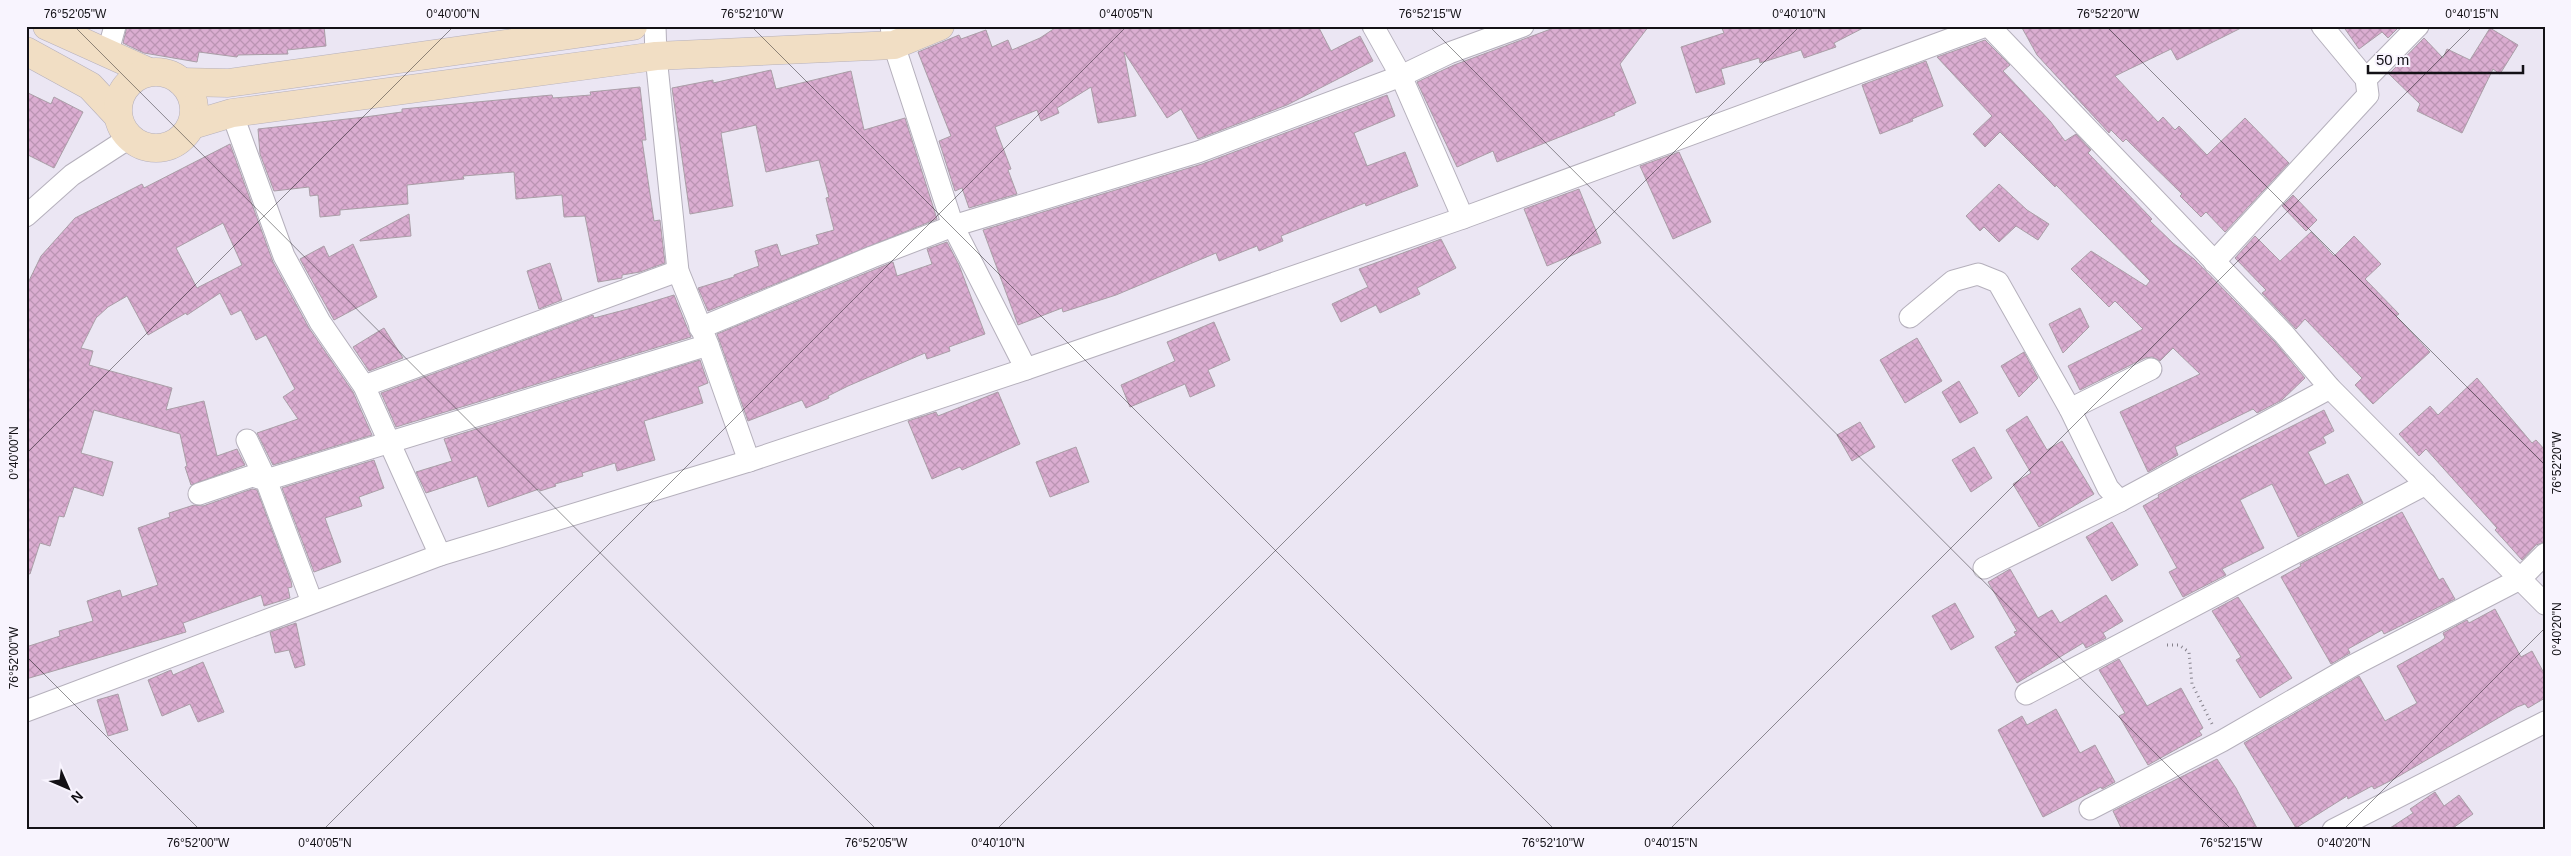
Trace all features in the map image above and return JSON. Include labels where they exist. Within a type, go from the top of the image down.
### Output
[{"type":"main road","points":[[26,51],[90,86],[140,145],[164,148],[176,143],[185,135],[192,125],[195,109],[191,94],[182,82],[167,73],[149,72],[107,55],[47,26]]},
{"type":"main road","points":[[182,82],[228,84],[634,26]]},
{"type":"main road","points":[[192,125],[232,113],[656,56],[893,36],[940,26]]},
{"type":"main road","points":[[124,127],[120,97],[131,80],[149,72]]},
{"type":"street","points":[[107,55],[115,26]]},
{"type":"street","points":[[655,26],[656,56],[678,271],[704,336],[749,461]]},
{"type":"street","points":[[1373,26],[1401,76],[1463,218]]},
{"type":"street","points":[[199,494],[252,476],[266,480],[390,443],[704,336],[872,257],[953,226],[1198,152],[1401,76],[1449,53],[1523,26]]},
{"type":"street","points":[[26,711],[440,555],[749,461],[1026,369],[1463,218],[1987,26],[2284,334],[2330,388],[2545,604]]},
{"type":"street","points":[[2214,262],[2368,95],[2366,79],[2322,26]]},
{"type":"street","points":[[2366,79],[2418,26]]},
{"type":"street","points":[[893,36],[953,226],[1026,369]]},
{"type":"street","points":[[232,113],[284,256],[320,322],[364,386],[440,555]]},
{"type":"street","points":[[26,216],[124,127]]},
{"type":"street","points":[[364,386],[678,271]]},
{"type":"street","points":[[1910,317],[1952,281],[1978,274],[1998,282],[2070,409],[2108,488],[2120,501]]},
{"type":"street","points":[[2070,409],[2151,369]]},
{"type":"street","points":[[1984,568],[2120,501],[2330,388]]},
{"type":"street","points":[[247,440],[266,480],[312,602]]},
{"type":"street","points":[[2026,694],[2426,484]]},
{"type":"street","points":[[2090,809],[2222,742],[2352,666],[2520,579],[2545,554]]},
{"type":"street","points":[[2333,830],[2545,722]]},
{"type":"path","points":[[2138,635],[2165,644],[2179,645],[2189,652],[2192,684],[2222,742]]},
{"type":"building","points":[[127,26],[324,26],[326,46],[287,50],[288,54],[238,55],[237,57],[199,52],[197,62],[144,53],[123,43]]},
{"type":"building","points":[[1058,26],[1318,26],[1331,51],[1360,36],[1373,61],[1287,105],[1198,139],[1181,109],[1167,118],[1124,52],[1136,116],[1098,123],[1091,87],[1057,108],[1059,113],[1041,121],[1037,110],[995,127],[1011,169],[1008,170],[1017,194],[969,208],[962,188],[955,191],[939,141],[951,136],[918,52],[959,35],[961,39],[986,30],[992,47],[1008,40],[1012,50],[1040,38]]},
{"type":"building","points":[[1559,26],[1649,26],[1620,64],[1636,103],[1614,113],[1615,115],[1497,162],[1493,151],[1457,167],[1417,82],[1454,65]]},
{"type":"building","points":[[1721,26],[1867,26],[1834,43],[1836,47],[1804,58],[1801,50],[1760,63],[1759,58],[1721,69],[1725,84],[1696,93],[1681,47],[1724,33]]},
{"type":"building","points":[[2021,26],[2245,26],[2177,60],[2171,49],[2115,76],[2158,122],[2163,117],[2175,130],[2179,126],[2207,155],[2245,118],[2289,163],[2225,232],[2206,212],[2201,217],[2180,196],[2182,194],[2126,139],[2123,142],[2111,130],[2109,133],[2037,55]]},
{"type":"building","points":[[2343,26],[2400,26],[2388,38],[2382,32],[2359,49]]},
{"type":"building","points":[[2490,28],[2518,45],[2500,74],[2493,69],[2462,133],[2417,111],[2420,104],[2389,74],[2424,38],[2443,58],[2447,49],[2470,60]]},
{"type":"building","points":[[1985,40],[2010,65],[2003,71],[2050,121],[2065,141],[2076,134],[2091,150],[2088,153],[2152,219],[2150,221],[2173,243],[2194,259],[2275,342],[2305,378],[2282,400],[2257,413],[2253,409],[2175,447],[2178,455],[2148,472],[2120,412],[2200,374],[2173,348],[2160,361],[2152,357],[2145,358],[2080,390],[2068,366],[2143,329],[2115,301],[2109,307],[2071,269],[2091,251],[2146,286],[2150,281],[2056,185],[2055,187],[2000,132],[1985,147],[1973,134],[1992,116],[1937,57]]},
{"type":"building","points":[[1926,61],[1943,106],[1912,119],[1913,121],[1880,134],[1862,85]]},
{"type":"building","points":[[771,70],[776,89],[851,71],[864,130],[905,118],[937,219],[708,311],[698,288],[734,277],[734,275],[759,266],[755,251],[777,244],[781,256],[819,244],[816,235],[834,230],[826,198],[829,197],[819,160],[766,172],[756,125],[721,133],[733,206],[690,214],[672,88],[713,80],[713,83]]},
{"type":"building","points":[[640,87],[646,140],[642,140],[654,221],[660,220],[665,263],[640,272],[622,275],[622,278],[598,282],[585,216],[564,217],[562,195],[516,199],[514,172],[463,176],[464,179],[407,185],[408,204],[340,210],[340,215],[320,217],[318,195],[310,196],[309,187],[274,191],[260,154],[258,129],[402,112],[402,109],[552,95],[553,98],[591,95],[590,92]]},
{"type":"building","points":[[26,92],[51,104],[54,97],[83,112],[54,168],[26,154]]},
{"type":"building","points":[[1387,95],[1395,116],[1354,133],[1367,166],[1405,152],[1418,186],[1366,206],[1365,203],[1281,236],[1283,241],[1259,251],[1257,246],[1219,261],[1216,253],[1116,295],[1063,312],[1062,308],[1018,325],[983,230],[1202,164]]},
{"type":"building","points":[[230,144],[273,262],[309,328],[353,392],[372,435],[273,465],[257,433],[298,419],[283,397],[295,389],[266,335],[256,340],[241,310],[231,315],[220,293],[187,315],[186,313],[148,335],[127,296],[108,307],[96,318],[81,348],[93,351],[89,365],[172,388],[166,410],[204,401],[217,456],[237,449],[245,465],[191,485],[185,467],[187,466],[180,434],[94,410],[81,453],[113,462],[103,496],[74,487],[64,517],[59,516],[50,546],[40,543],[30,574],[26,573],[26,287],[41,256],[75,218],[142,184],[144,188]],"holes":[[[223,223],[242,265],[197,288],[176,248]]]},
{"type":"building","points":[[1679,152],[1711,222],[1673,239],[1640,166]]},
{"type":"building","points":[[1999,184],[2027,210],[2049,224],[2038,240],[2016,226],[1999,242],[1984,227],[1980,231],[1966,216]]},
{"type":"building","points":[[1579,189],[1601,243],[1547,266],[1524,209]]},
{"type":"building","points":[[2293,195],[2317,220],[2306,231],[2282,206]]},
{"type":"building","points":[[409,214],[411,236],[360,241],[360,240]]},
{"type":"building","points":[[2311,232],[2334,256],[2354,236],[2381,264],[2365,279],[2399,314],[2396,316],[2430,352],[2373,404],[2355,385],[2362,378],[2305,319],[2296,329],[2262,293],[2266,290],[2235,258],[2255,236],[2280,261]]},
{"type":"building","points":[[1441,239],[1456,268],[1417,288],[1420,294],[1380,313],[1376,305],[1341,322],[1332,304],[1368,287],[1359,269]]},
{"type":"building","points":[[947,242],[959,265],[985,334],[949,347],[950,351],[927,359],[925,353],[848,386],[828,396],[829,398],[806,408],[802,400],[748,421],[717,334],[893,262],[897,276],[932,264],[927,249]]},
{"type":"building","points":[[353,244],[377,297],[334,320],[300,259],[324,246],[329,257]]},
{"type":"building","points":[[550,263],[562,300],[539,309],[527,271]]},
{"type":"building","points":[[674,295],[691,337],[396,427],[381,393],[593,315],[594,318]]},
{"type":"building","points":[[2080,308],[2089,327],[2063,353],[2049,324]]},
{"type":"building","points":[[1214,322],[1230,360],[1208,370],[1215,386],[1190,397],[1185,384],[1130,407],[1121,385],[1175,361],[1167,342]]},
{"type":"building","points":[[384,328],[403,358],[369,371],[353,347]]},
{"type":"building","points":[[1917,338],[1942,381],[1905,403],[1880,360]]},
{"type":"building","points":[[2024,352],[2038,378],[2019,397],[2001,366]]},
{"type":"building","points":[[700,360],[708,383],[698,387],[703,403],[644,421],[655,460],[617,471],[615,463],[582,473],[583,476],[555,484],[556,486],[540,491],[539,489],[488,507],[477,476],[426,493],[416,472],[452,461],[444,439]]},
{"type":"building","points":[[2477,378],[2532,443],[2536,440],[2545,450],[2545,542],[2536,545],[2522,560],[2495,530],[2497,528],[2426,449],[2419,456],[2399,434],[2430,406],[2438,415]]},
{"type":"building","points":[[1959,381],[1978,413],[1960,423],[1942,392]]},
{"type":"building","points":[[998,392],[1020,444],[962,470],[960,467],[932,479],[908,421],[936,412],[938,416]]},
{"type":"building","points":[[2324,410],[2334,431],[2323,437],[2326,443],[2308,452],[2325,485],[2348,474],[2363,503],[2298,537],[2272,484],[2240,500],[2264,548],[2222,569],[2226,575],[2183,597],[2169,572],[2177,568],[2143,506],[2159,497],[2158,495],[2189,478]]},
{"type":"building","points":[[2027,416],[2047,450],[2062,441],[2094,494],[2039,527],[2013,484],[2031,473],[2006,430]]},
{"type":"building","points":[[1860,422],[1875,447],[1852,461],[1837,435]]},
{"type":"building","points":[[1076,447],[1089,482],[1050,497],[1036,462]]},
{"type":"building","points":[[1974,447],[1992,478],[1971,492],[1952,460]]},
{"type":"building","points":[[374,460],[384,488],[359,497],[362,506],[325,518],[341,562],[314,572],[282,488]]},
{"type":"building","points":[[252,489],[257,490],[291,581],[292,587],[288,588],[290,598],[264,606],[261,595],[183,623],[186,632],[26,679],[26,647],[60,636],[59,631],[93,621],[87,601],[120,590],[122,597],[158,585],[138,528],[170,517],[169,513],[194,505],[203,506]]},
{"type":"building","points":[[2402,512],[2439,580],[2443,578],[2455,599],[2384,634],[2382,630],[2348,649],[2350,653],[2331,664],[2281,577],[2301,566],[2300,564]]},
{"type":"building","points":[[2112,522],[2138,565],[2112,581],[2086,537]]},
{"type":"building","points":[[2010,569],[2038,618],[2052,610],[2060,623],[2106,595],[2123,621],[2103,633],[2106,638],[2086,648],[2083,643],[2017,683],[1995,647],[2016,635],[2014,632],[2017,631],[1988,582]]},
{"type":"building","points":[[2238,597],[2292,678],[2260,698],[2236,660],[2241,657],[2212,611]]},
{"type":"building","points":[[1955,603],[1974,637],[1951,650],[1932,616]]},
{"type":"building","points":[[2495,609],[2521,657],[2532,651],[2545,675],[2545,698],[2528,708],[2525,704],[2517,707],[2394,779],[2374,789],[2372,786],[2348,799],[2347,796],[2296,828],[2244,743],[2359,676],[2385,721],[2417,703],[2397,666],[2440,642],[2445,638],[2443,633],[2467,620],[2469,623]]},
{"type":"building","points":[[296,623],[305,665],[295,668],[289,650],[275,653],[270,632]]},
{"type":"building","points":[[2119,659],[2147,706],[2181,688],[2203,728],[2199,731],[2202,735],[2148,765],[2119,716],[2125,713],[2099,670]]},
{"type":"building","points":[[203,662],[224,712],[198,722],[190,704],[162,716],[148,680],[171,670],[173,675]]},
{"type":"building","points":[[118,694],[128,730],[108,736],[97,700]]},
{"type":"building","points":[[2056,709],[2080,753],[2095,745],[2115,782],[2102,789],[2101,787],[2043,817],[1998,730],[2022,716],[2027,725]]},
{"type":"building","points":[[2217,759],[2236,788],[2258,830],[2122,830],[2113,811]]},
{"type":"building","points":[[2435,792],[2444,806],[2459,795],[2473,814],[2450,830],[2387,830],[2413,813],[2410,809]]}]
